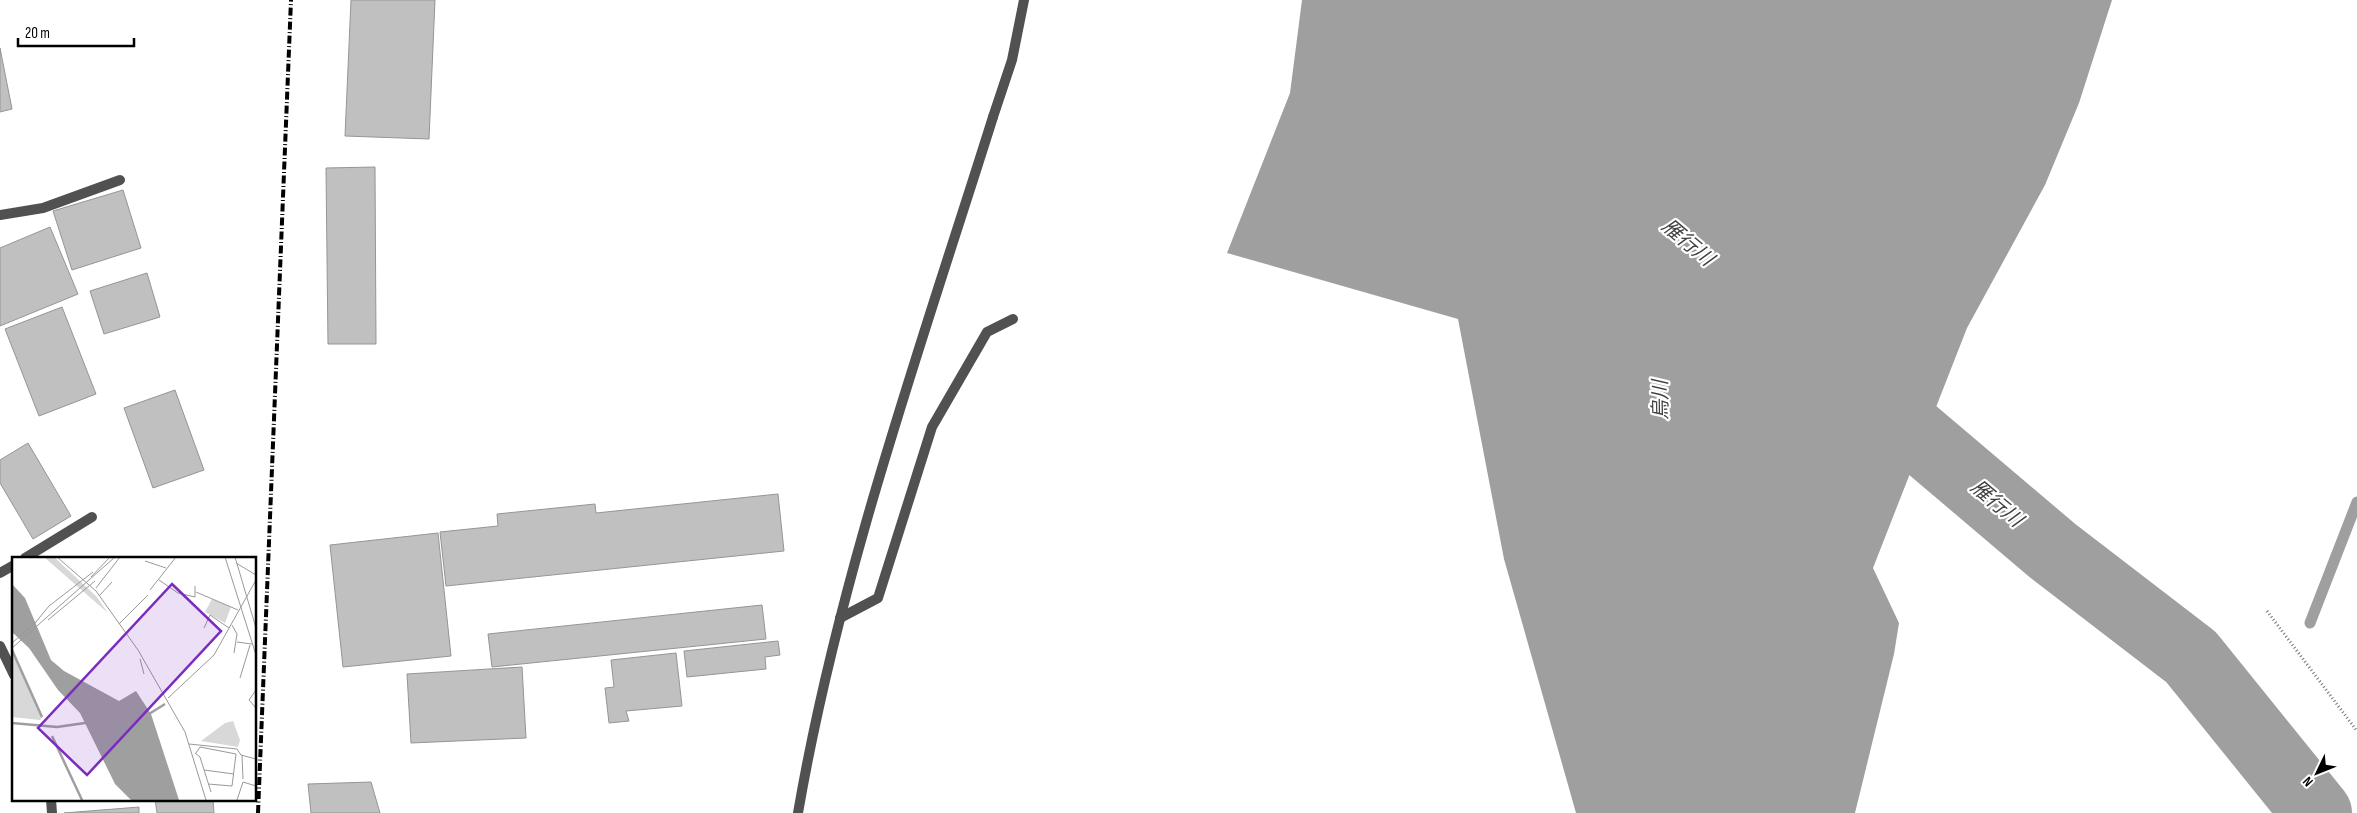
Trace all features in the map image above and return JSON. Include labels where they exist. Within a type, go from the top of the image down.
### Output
[{"type":"street","points":[[798,813],[805,770],[854,563],[1012,60],[1024,0]]},
{"type":"street","points":[[0,215],[43,208],[120,180]]},
{"type":"street","points":[[840,618],[878,598],[932,427],[988,332],[1013,319]]},
{"type":"street","points":[[27,557],[92,517]]},
{"type":"street","points":[[0,573],[12,566]]},
{"type":"street","points":[[0,646],[12,671]]},
{"type":"street","points":[[51,800],[52,813]]},
{"type":"path","points":[[2267,612],[2357,732]]},
{"type":"water","name":"烏川","points":[[1302,0],[2112,0],[2079,103],[2045,185],[1967,328],[1873,568],[1899,623],[1894,654],[1855,813],[1576,813],[1504,559],[1458,319],[1227,253],[1290,93]]},
{"type":"building","points":[[351,0],[435,0],[429,139],[345,136]]},
{"type":"building","points":[[0,48],[12,109],[0,112]]},
{"type":"building","points":[[375,167],[376,344],[328,344],[326,168]]},
{"type":"building","points":[[123,190],[141,248],[72,270],[53,211]]},
{"type":"building","points":[[50,227],[78,294],[0,326],[0,248]]},
{"type":"building","points":[[147,273],[160,317],[104,334],[90,291]]},
{"type":"building","points":[[62,307],[96,394],[39,416],[5,329]]},
{"type":"building","points":[[175,390],[204,470],[153,488],[124,408]]},
{"type":"building","points":[[28,443],[71,516],[33,539],[0,483],[0,460]]},
{"type":"building","points":[[778,494],[784,551],[446,586],[440,532],[498,526],[497,514],[595,504],[596,513]]},
{"type":"building","points":[[438,533],[451,656],[343,667],[330,545]]},
{"type":"building","points":[[762,605],[766,639],[492,667],[488,634]]},
{"type":"building","points":[[778,641],[780,655],[765,657],[766,669],[687,677],[684,651]]},
{"type":"building","points":[[676,653],[682,706],[626,711],[629,721],[609,723],[605,688],[614,687],[611,660]]},
{"type":"building","points":[[522,667],[526,738],[411,743],[407,674]]},
{"type":"building","points":[[371,782],[380,813],[311,813],[308,784]]},
{"type":"building","points":[[155,800],[213,800],[214,813],[157,813]]},
{"type":"building","points":[[139,807],[139,813],[64,813]]},
{"type":"waterway","name":"雁行川","points":[[1849,378],[2053,551],[2191,657],[2317,813]]},
{"type":"waterway","points":[[2310,623],[2357,502]]},
{"type":"railway","points":[[258,813],[291,0]]}]
